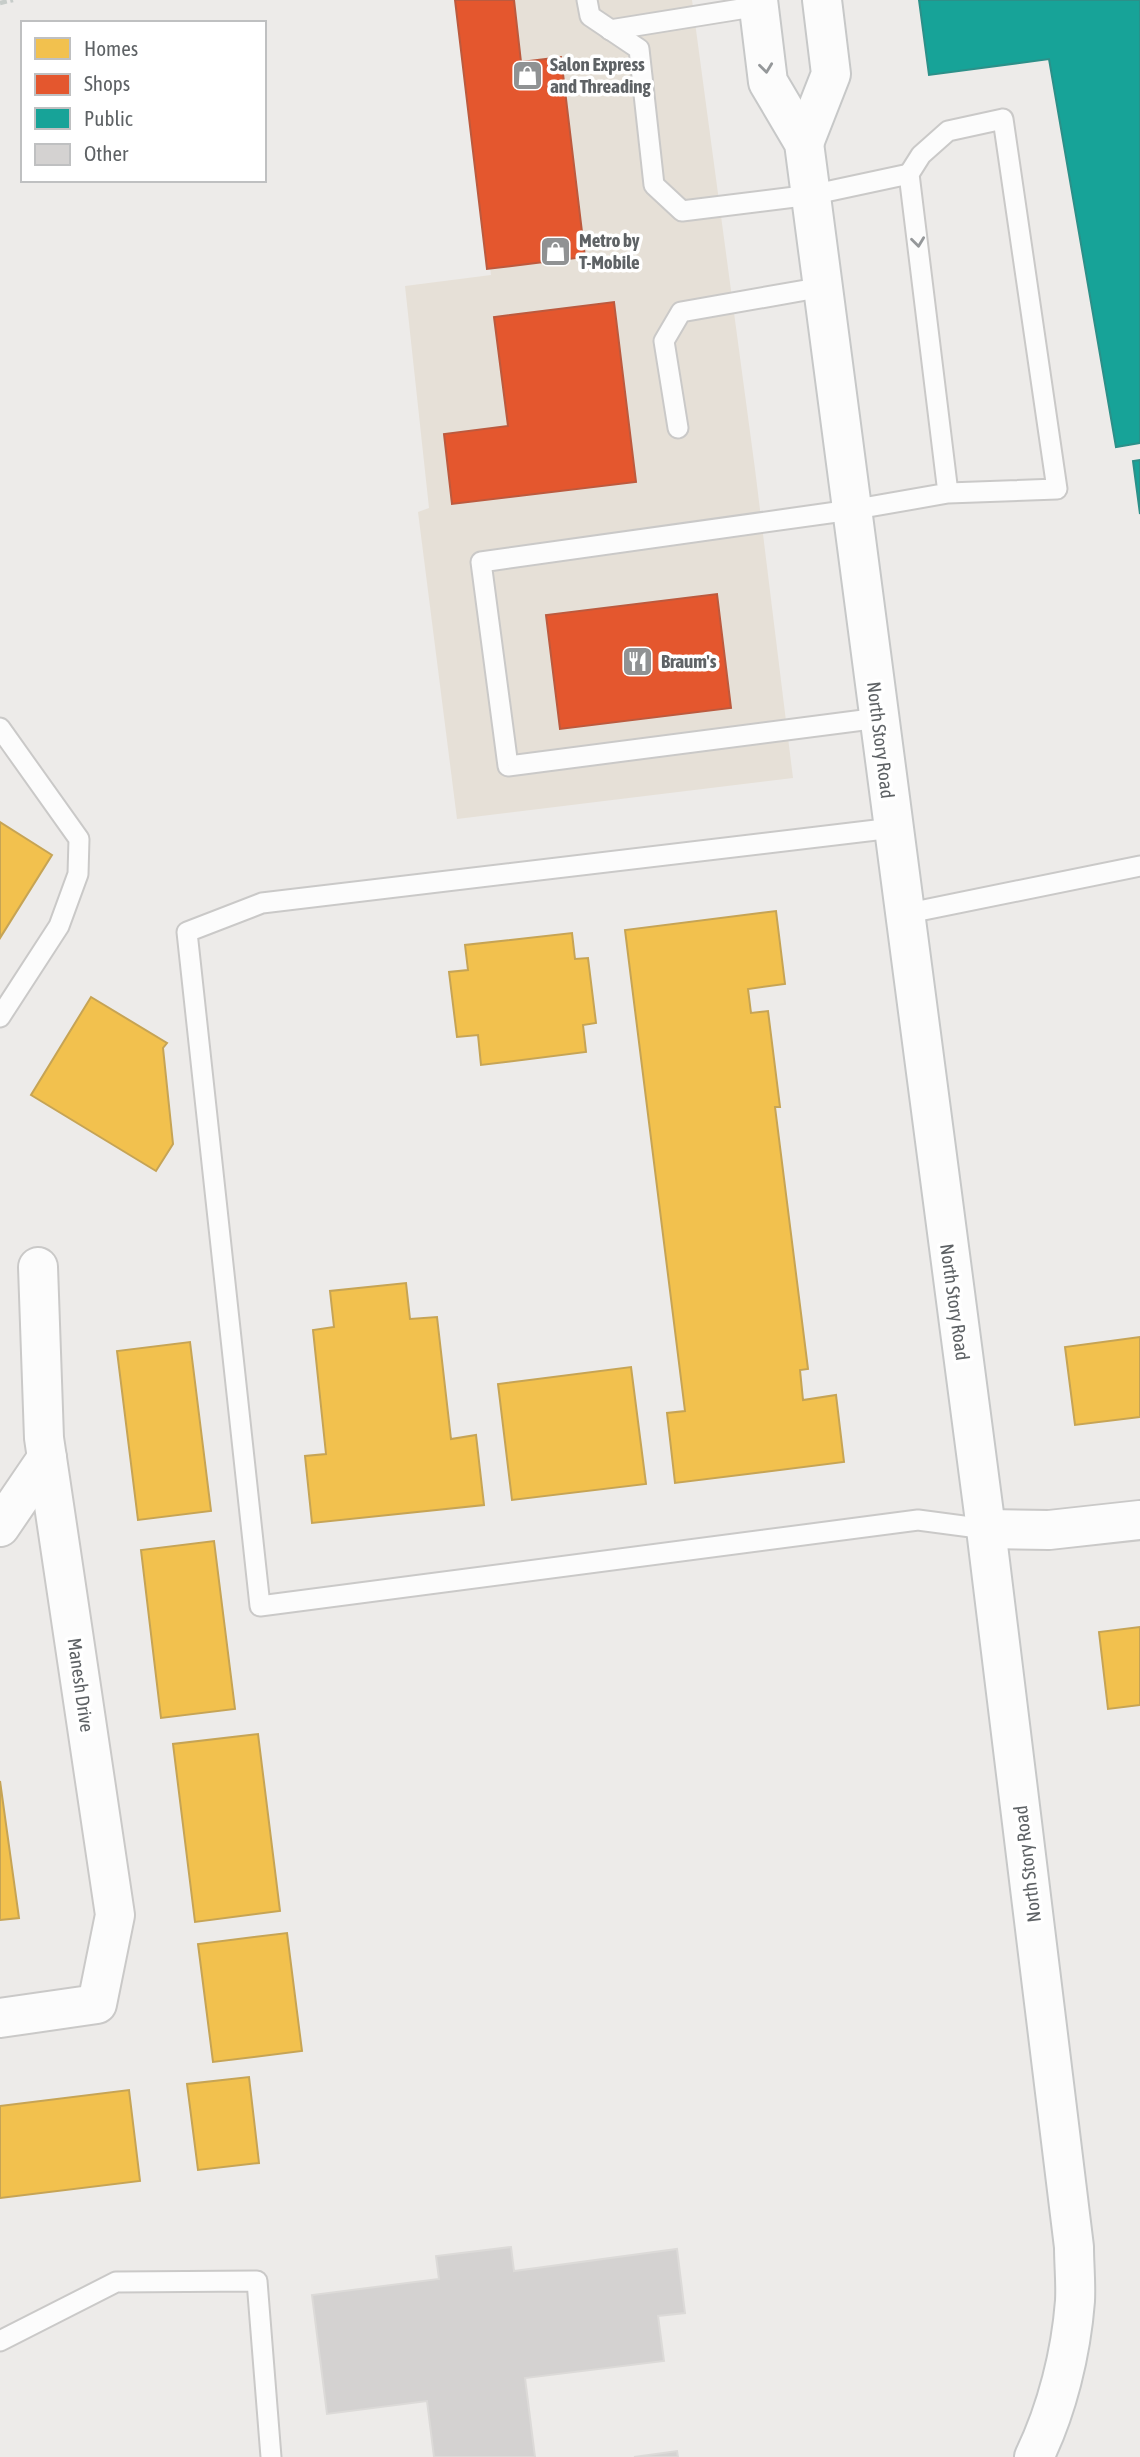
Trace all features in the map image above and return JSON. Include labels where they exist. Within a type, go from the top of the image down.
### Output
[{"type":"main road","name":"North Story Road","points":[[804,143],[831,74],[822,0]]},
{"type":"main road","name":"North Story Road","points":[[759,3],[768,82],[804,143],[986,1529],[1074,2247],[1075,2300],[1068,2356],[1044,2437],[1034,2457]]},
{"type":"main road","name":"Manesh Drive","points":[[0,2018],[97,2004],[115,1915],[44,1438],[38,1267]]},
{"type":"main road","points":[[0,1527],[47,1458]]},
{"type":"main road","points":[[986,1529],[1048,1530],[1140,1520]]},
{"type":"lane","points":[[587,0],[590,16],[639,48],[654,185],[682,211],[811,195],[909,174]]},
{"type":"lane","points":[[610,30],[759,3]]},
{"type":"lane","points":[[879,718],[508,766],[481,562],[851,510],[948,493],[1057,489],[1003,119],[948,131],[921,155],[909,174],[948,493]]},
{"type":"lane","points":[[678,428],[664,341],[681,312],[823,287]]},
{"type":"lane","points":[[0,727],[79,839],[79,874],[59,926],[0,1017]]},
{"type":"lane","points":[[893,828],[262,903],[187,932],[260,1606],[918,1520],[986,1529]]},
{"type":"lane","points":[[904,914],[1140,866]]},
{"type":"lane","points":[[0,2341],[116,2282],[257,2281],[271,2457]]},
{"type":"path","points":[[0,4],[13,0]]},
{"type":"shaded area","points":[[457,0],[692,0],[793,778],[457,819],[418,512],[429,508],[405,286],[491,275]]},
{"type":"building: Homes","points":[[0,822],[52,855],[0,938]]},
{"type":"building: Homes","points":[[776,911],[785,984],[748,989],[751,1013],[768,1011],[780,1107],[775,1107],[808,1369],[800,1370],[803,1400],[836,1395],[844,1462],[675,1483],[667,1413],[685,1411],[625,930]]},
{"type":"building: Homes","points":[[572,933],[575,959],[588,958],[596,1023],[583,1025],[586,1052],[481,1065],[478,1035],[457,1037],[449,972],[468,970],[465,945]]},
{"type":"building: Homes","points":[[91,997],[167,1043],[163,1048],[173,1144],[156,1171],[31,1095]]},
{"type":"building: Homes","points":[[406,1283],[410,1319],[437,1317],[451,1439],[476,1435],[484,1505],[312,1523],[305,1456],[326,1454],[313,1330],[334,1327],[330,1291]]},
{"type":"building: Homes","points":[[1140,1337],[1140,1417],[1075,1425],[1065,1347]]},
{"type":"building: Homes","points":[[190,1342],[211,1511],[138,1520],[117,1351]]},
{"type":"building: Homes","points":[[631,1367],[646,1484],[512,1500],[498,1384]]},
{"type":"building: Homes","points":[[214,1541],[235,1709],[161,1718],[141,1550]]},
{"type":"building: Homes","points":[[1140,1627],[1140,1705],[1108,1709],[1099,1632]]},
{"type":"building: Homes","points":[[258,1734],[280,1911],[195,1922],[173,1744]]},
{"type":"building: Homes","points":[[0,1781],[19,1918],[0,1920]]},
{"type":"building: Homes","points":[[287,1933],[302,2051],[213,2062],[198,1944]]},
{"type":"building: Homes","points":[[249,2077],[259,2163],[198,2170],[187,2084]]},
{"type":"building: Homes","points":[[129,2090],[140,2181],[0,2198],[0,2106]]},
{"type":"building: Shops","points":[[455,0],[514,0],[521,62],[561,57],[585,257],[487,269]]},
{"type":"building: Shops","points":[[614,302],[636,482],[452,504],[444,434],[508,426],[494,317]]},
{"type":"building: Shops","name":"Braum's","points":[[717,594],[731,708],[560,729],[546,615]]},
{"type":"building: Public","points":[[919,0],[1140,0],[1140,443],[1116,447],[1049,59],[929,75]]},
{"type":"building: Public","points":[[1140,460],[1140,514],[1133,461]]},
{"type":"building: Other","points":[[511,2247],[514,2271],[677,2249],[685,2313],[658,2316],[664,2361],[525,2378],[535,2457],[434,2457],[427,2401],[327,2414],[312,2295],[439,2279],[436,2256]]},
{"type":"building: Other","points":[[677,2451],[678,2457],[634,2457]]},
{"type":"place","name":"Salon Express and Threading","points":[[527,75]]},
{"type":"place","name":"Metro by T-Mobile","points":[[556,251]]},
{"type":"place","name":"Braum's","points":[[638,661]]}]
